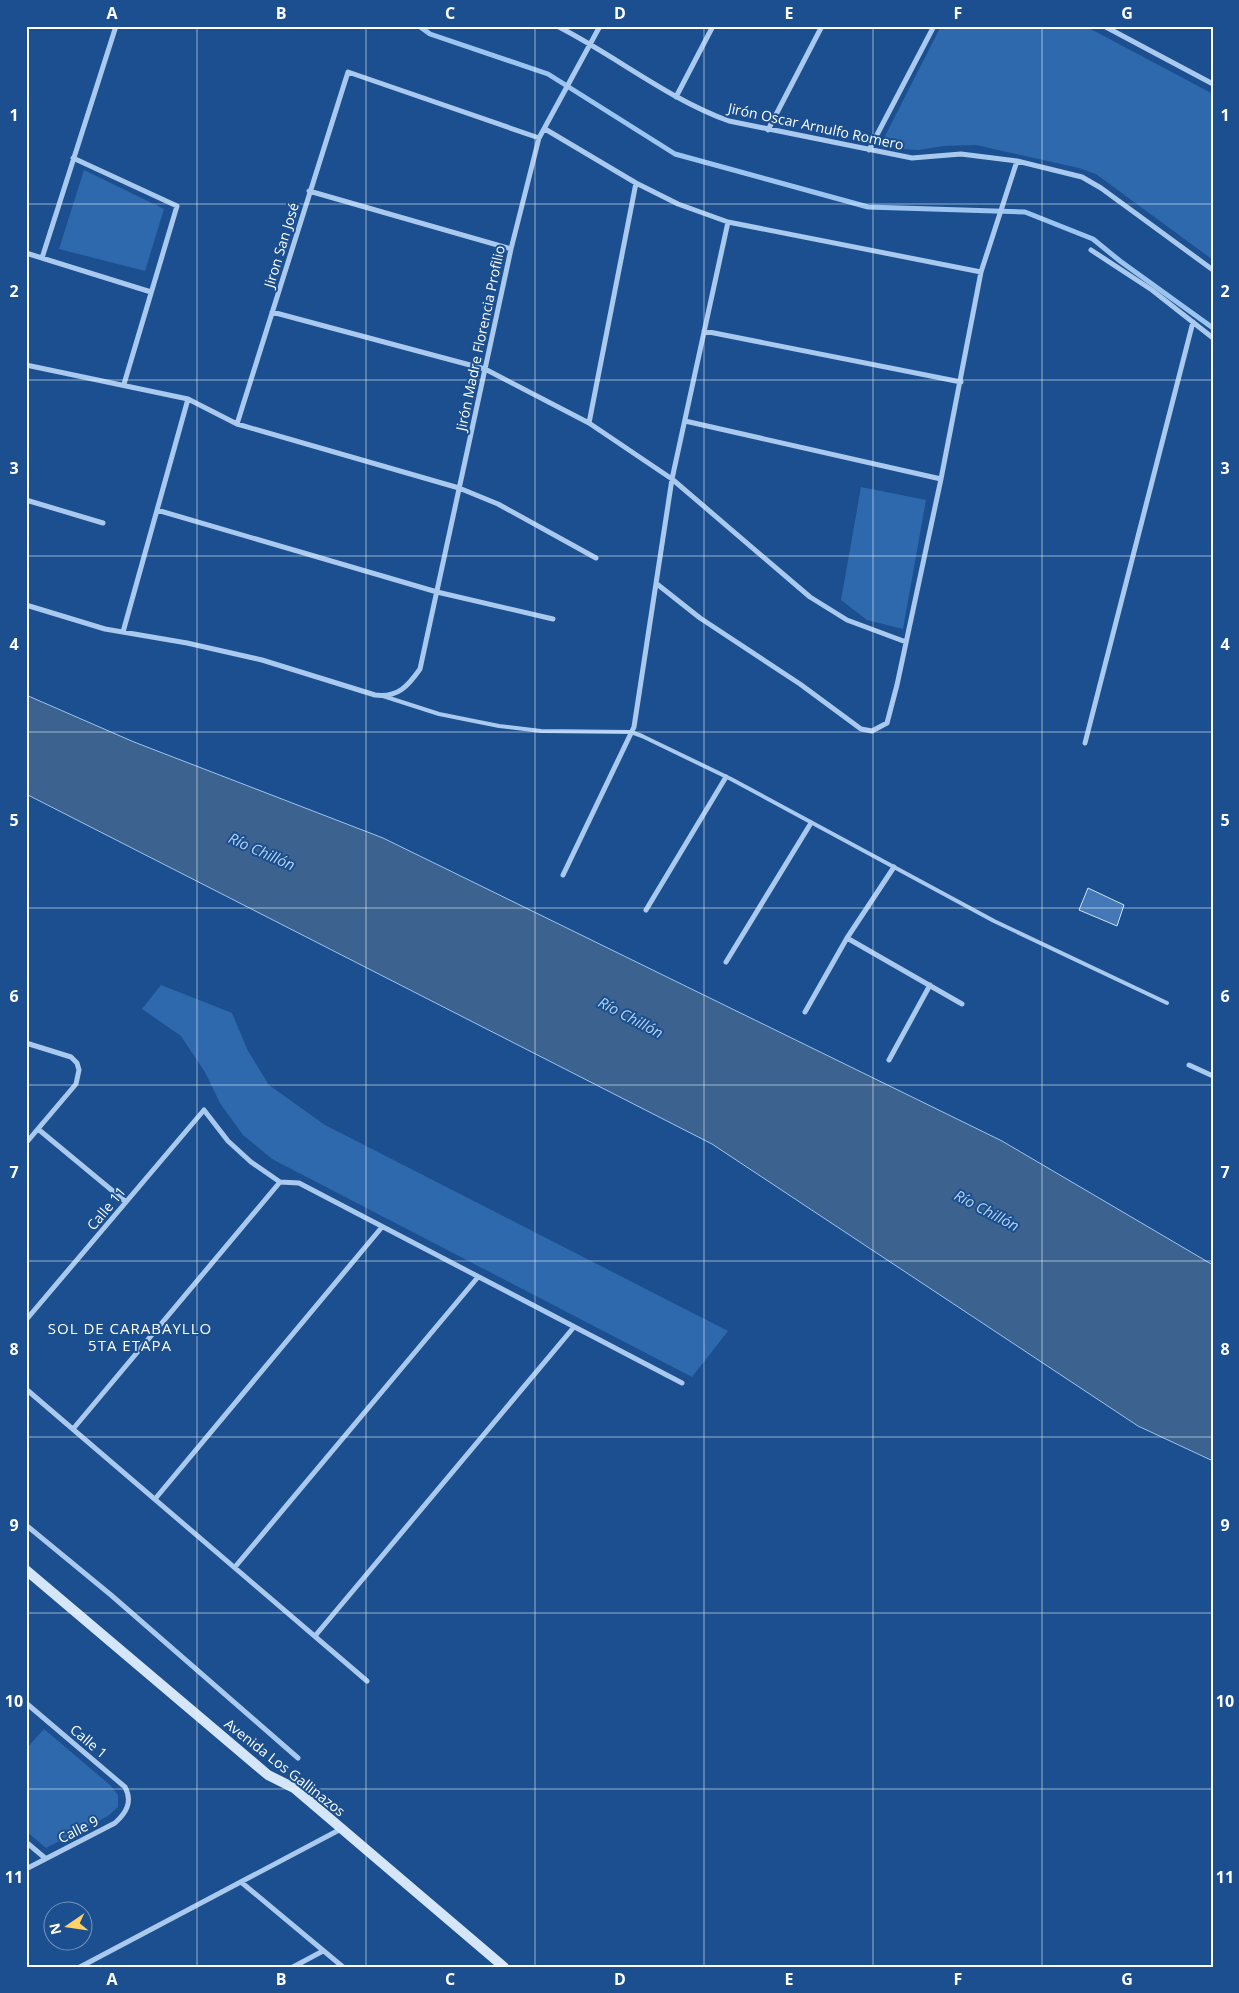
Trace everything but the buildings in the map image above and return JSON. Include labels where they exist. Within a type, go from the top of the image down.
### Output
[{"type":"street","points":[[42,258],[116,26]]},
{"type":"street","name":"Jirón Oscar Arnulfo Romero","points":[[557,26],[591,43],[676,97],[708,114],[730,121],[912,158],[962,154],[1017,161],[1082,177],[1101,188],[1213,270]]},
{"type":"street","name":"Jirón Madre Florencia Profilio","points":[[383,696],[398,693],[405,688],[420,669],[511,249],[539,138],[600,26]]},
{"type":"street","points":[[676,97],[713,26]]},
{"type":"street","points":[[768,130],[822,26]]},
{"type":"street","points":[[869,150],[934,26]]},
{"type":"street","points":[[1104,26],[1213,84]]},
{"type":"street","name":"Jiron San José","points":[[237,424],[348,72],[539,138]]},
{"type":"street","points":[[545,129],[636,183],[678,204],[728,222],[981,272]]},
{"type":"street","points":[[74,158],[176,206],[124,384]]},
{"type":"street","points":[[657,584],[700,618],[800,684],[861,729],[872,731],[888,723],[941,479],[981,272],[1017,161]]},
{"type":"street","points":[[589,423],[636,183]]},
{"type":"street","points":[[309,191],[511,249]]},
{"type":"street","points":[[563,875],[634,727],[672,479],[728,222]]},
{"type":"street","points":[[1090,250],[1152,290],[1213,338]]},
{"type":"street","points":[[26,254],[151,292]]},
{"type":"street","points":[[272,312],[485,369],[589,423],[672,479],[810,597],[847,620],[906,642]]},
{"type":"street","points":[[1085,743],[1193,322]]},
{"type":"street","points":[[704,331],[960,382]]},
{"type":"street","points":[[26,365],[124,384],[188,399],[237,424],[459,488],[498,504],[596,558]]},
{"type":"street","points":[[123,632],[188,399]]},
{"type":"street","points":[[685,421],[941,479]]},
{"type":"street","points":[[26,500],[103,523]]},
{"type":"street","points":[[158,510],[436,592],[553,619]]},
{"type":"street","points":[[26,605],[76,622],[262,660],[383,696]]},
{"type":"street","points":[[646,910],[726,777]]},
{"type":"street","points":[[726,962],[811,823]]},
{"type":"street","points":[[805,1012],[847,938],[894,867]]},
{"type":"street","points":[[847,938],[962,1004]]},
{"type":"street","points":[[889,1060],[930,985]]},
{"type":"street","points":[[26,1044],[71,1057],[77,1063],[79,1070],[76,1084],[26,1143]]},
{"type":"street","points":[[1189,1065],[1213,1076]]},
{"type":"street","name":"Calle 11","points":[[26,1320],[204,1110],[228,1141],[251,1162],[280,1182]]},
{"type":"street","points":[[38,1129],[126,1202]]},
{"type":"street","points":[[73,1429],[280,1182],[298,1183],[682,1383]]},
{"type":"street","points":[[155,1499],[382,1227]]},
{"type":"street","points":[[235,1568],[478,1277]]},
{"type":"street","points":[[315,1636],[574,1327]]},
{"type":"street","points":[[26,1389],[367,1682]]},
{"type":"street","points":[[26,1525],[112,1595],[298,1758]]},
{"type":"street","name":"Avenida Los Gallinazos","points":[[26,1570],[268,1775],[294,1788],[504,1967]]},
{"type":"street","name":"Calle 1","points":[[26,1703],[125,1787],[129,1801]]},
{"type":"street","name":"Calle 9","points":[[26,1869],[115,1823],[124,1815],[129,1801]]},
{"type":"street","points":[[80,1967],[341,1828]]},
{"type":"street","points":[[26,1842],[45,1858]]},
{"type":"street","points":[[241,1882],[343,1967]]},
{"type":"street","points":[[293,1967],[323,1951]]},
{"type":"lane","points":[[383,696],[439,714],[498,726],[541,731],[631,732],[642,736],[726,777],[994,921],[1167,1003]]},
{"type":"shaded area","points":[[941,26],[1085,26],[1213,94],[1213,260],[1096,174],[1079,168],[976,145],[944,146],[918,150],[881,144]]},
{"type":"shaded area","points":[[84,170],[164,209],[145,271],[59,249]]},
{"type":"shaded area","points":[[861,487],[926,500],[903,629],[867,620],[841,600]]},
{"type":"shaded area","points":[[161,985],[232,1013],[248,1051],[269,1085],[325,1125],[728,1331],[692,1377],[272,1159],[243,1135],[220,1103],[205,1072],[181,1036],[142,1009]]},
{"type":"shaded area","points":[[44,1729],[110,1785],[118,1795],[118,1807],[108,1816],[46,1848],[26,1831],[26,1749]]},
{"type":"water","name":"Río Chillón","points":[[26,695],[134,742],[383,838],[1002,1141],[1213,1265],[1213,1461],[1138,1426],[712,1144],[26,794]]},
{"type":"waterway","points":[[419,26],[430,34],[548,74],[675,154],[868,207],[1025,212],[1093,239],[1120,261],[1213,328]]},
{"type":"district","name":"SOL DE CARABAYLLO 5TA ETAPA","points":[[130,1336]]}]
